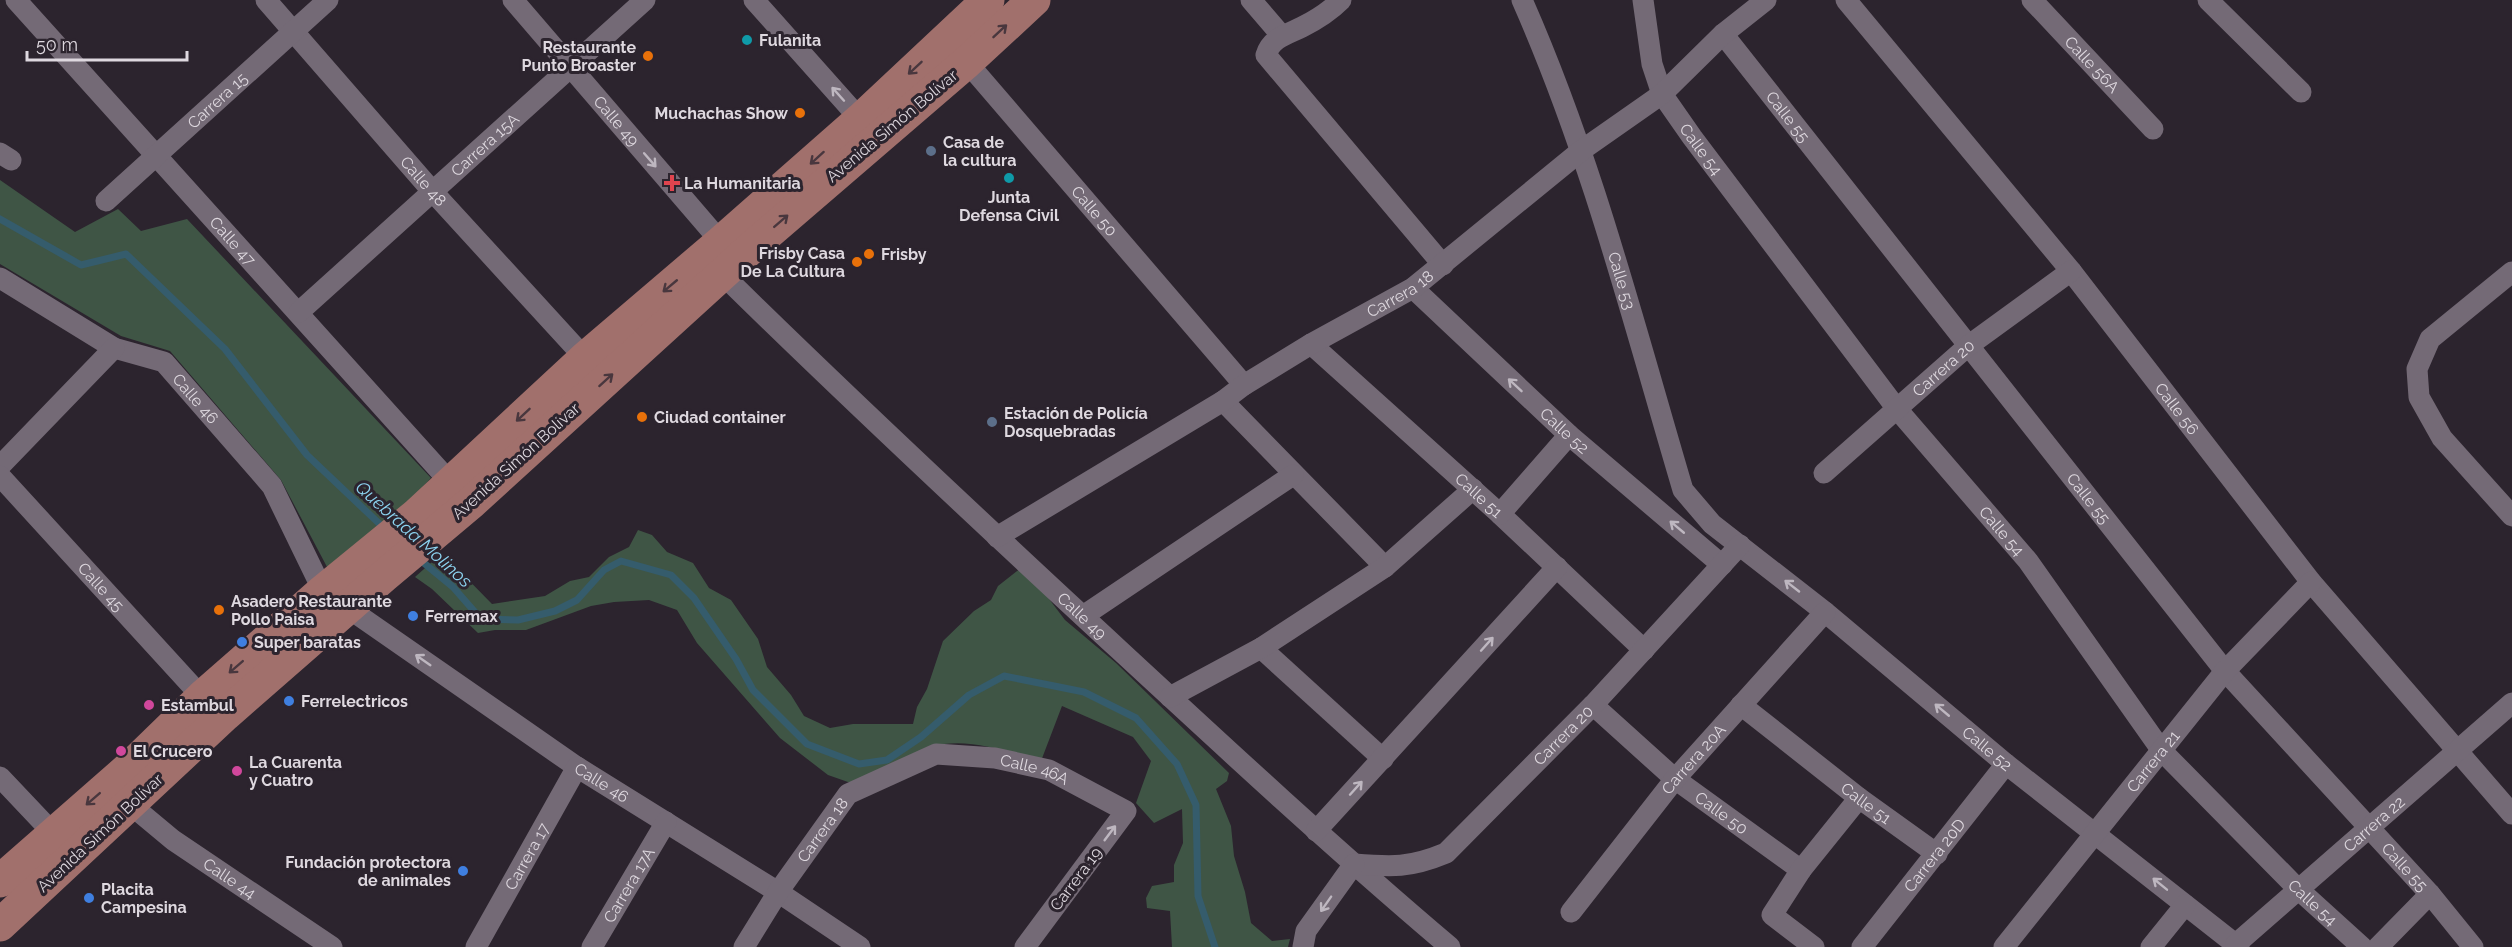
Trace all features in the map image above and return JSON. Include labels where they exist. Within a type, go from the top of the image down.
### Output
[{"type":"main road","name":"Avenida Simón Bolívar","points":[[957,50],[988,0]]},
{"type":"main road","name":"Avenida Simón Bolívar","points":[[0,880],[130,767],[201,697],[336,599],[426,523],[472,502],[723,275],[869,128],[957,50],[1034,0]]},
{"type":"main road","name":"Avenida Simón Bolívar","points":[[426,523],[450,482],[585,358],[721,242],[869,128]]},
{"type":"main road","name":"Avenida Simón Bolívar","points":[[0,925],[225,715],[336,599]]},
{"type":"main road","points":[[0,898],[53,833]]},
{"type":"street","points":[[0,4],[4,0]]},
{"type":"street","name":"Calle 47","points":[[16,0],[450,482]]},
{"type":"street","name":"Calle 48","points":[[266,0],[433,192],[585,358]]},
{"type":"street","name":"Carrera 15","points":[[106,201],[328,0]]},
{"type":"street","name":"Calle 49","points":[[513,0],[721,242]]},
{"type":"street","name":"Carrera 15A","points":[[299,312],[645,0]]},
{"type":"street","points":[[754,0],[869,128]]},
{"type":"street","points":[[1251,0],[1282,36]]},
{"type":"street","points":[[1341,0],[1302,27],[1282,36],[1268,47],[1266,55],[1443,265]]},
{"type":"street","name":"Calle 53","points":[[1522,0],[1543,47],[1582,150],[1683,490],[1712,524],[1740,546]]},
{"type":"street","name":"Calle 54","points":[[1643,0],[1652,64],[1662,94],[1699,147],[1897,409],[2028,561],[2162,751],[2298,889],[2362,947]]},
{"type":"street","name":"Carrera 18","points":[[997,537],[1222,401],[1311,344],[1413,288],[1582,150],[1662,94],[1723,34],[1766,0]]},
{"type":"street","name":"Calle 56","points":[[1846,0],[2071,271],[2311,582],[2511,811]]},
{"type":"street","name":"Calle 56A","points":[[2032,0],[2153,129]]},
{"type":"street","points":[[2208,0],[2301,92]]},
{"type":"street","name":"Calle 55","points":[[1723,34],[2225,671],[2430,894],[2473,947]]},
{"type":"street","name":"Calle 50","points":[[957,50],[1244,385]]},
{"type":"street","name":"Carrera 20","points":[[1824,473],[1968,346],[2071,271]]},
{"type":"street","points":[[2512,272],[2430,339],[2417,369],[2419,397],[2442,438],[2512,516]]},
{"type":"street","name":"Calle 49","points":[[723,275],[849,399],[1170,697],[1316,831],[1450,947]]},
{"type":"street","name":"Calle 46","points":[[0,278],[114,348],[164,362],[272,486],[336,599],[577,767],[778,892],[860,947]]},
{"type":"street","name":"Calle 52","points":[[1413,288],[1569,435],[1722,565]]},
{"type":"street","name":"Calle 51","points":[[1311,344],[1473,489],[1644,650]]},
{"type":"street","points":[[0,466],[114,348]]},
{"type":"street","points":[[1222,401],[1385,567]]},
{"type":"street","points":[[1500,514],[1569,435]]},
{"type":"street","points":[[1083,616],[1293,475]]},
{"type":"street","name":"Calle 45","points":[[0,476],[201,697]]},
{"type":"street","points":[[1170,697],[1261,648],[1385,567],[1473,489]]},
{"type":"street","name":"Carrera 20","points":[[1354,864],[1396,867],[1424,862],[1446,853],[1593,705],[1740,546]]},
{"type":"street","name":"Calle 52","points":[[1740,546],[1825,612],[2006,764],[2237,946]]},
{"type":"street","points":[[1316,831],[1557,567]]},
{"type":"street","name":"Carrera 21","points":[[2004,947],[2225,671],[2311,582]]},
{"type":"street","name":"Carrera 20A","points":[[1571,912],[1675,779],[1825,612]]},
{"type":"street","points":[[1261,648],[1383,759]]},
{"type":"street","name":"Carrera 22","points":[[2237,946],[2298,889],[2512,703]]},
{"type":"street","name":"Calle 50","points":[[1593,705],[1675,779],[1801,870]]},
{"type":"street","name":"Calle 51","points":[[1741,705],[1859,798],[1937,854]]},
{"type":"street","name":"Carrera 18","points":[[744,947],[778,892],[848,794],[936,754]]},
{"type":"street","name":"Calle 46A","points":[[936,754],[995,758],[1049,770],[1126,811]]},
{"type":"street","name":"Carrera 20D","points":[[1862,947],[2006,764]]},
{"type":"street","name":"Carrera 17","points":[[476,947],[577,767]]},
{"type":"street","points":[[0,777],[53,833]]},
{"type":"street","points":[[1814,947],[1772,915],[1801,870],[1859,798]]},
{"type":"street","name":"Calle 44","points":[[131,805],[173,840],[332,947]]},
{"type":"street","name":"Carrera 19","points":[[1025,947],[1126,811]]},
{"type":"street","name":"Carrera 17A","points":[[592,947],[666,822]]},
{"type":"street","points":[[1303,947],[1306,931],[1354,864]]},
{"type":"street","points":[[2378,947],[2430,894]]},
{"type":"street","points":[[2151,947],[2185,905]]},
{"type":"green space","points":[[0,180],[75,232],[118,209],[141,231],[187,219],[431,478],[335,582],[281,480],[170,351],[121,336],[0,264]]},
{"type":"green space","points":[[638,530],[652,535],[667,552],[693,563],[709,588],[731,600],[758,639],[767,667],[791,695],[804,716],[830,728],[853,724],[913,724],[917,707],[927,689],[943,641],[974,611],[991,600],[998,586],[1021,568],[1043,591],[1065,620],[1116,663],[1229,773],[1227,781],[1216,789],[1231,826],[1234,856],[1245,892],[1251,923],[1272,941],[1290,939],[1288,947],[1172,947],[1170,911],[1147,908],[1146,898],[1152,886],[1174,882],[1174,865],[1183,843],[1182,809],[1154,823],[1136,803],[1151,761],[1133,737],[1062,706],[1041,761],[987,746],[944,744],[914,754],[860,782],[848,782],[828,775],[780,738],[697,643],[677,610],[649,600],[614,602],[591,606],[526,630],[495,630],[478,633],[432,589],[415,577],[442,553],[492,604],[545,596],[570,581],[589,577],[609,557],[629,547]]},
{"type":"waterway","name":"Quebrada Molinos","points":[[0,219],[81,265],[126,254],[225,349],[307,455],[386,530]]},
{"type":"waterway","name":"Quebrada Molinos","points":[[419,559],[453,587],[481,619],[518,620],[555,611],[577,600],[604,570],[621,561],[671,575],[694,598],[736,659],[753,690],[807,744],[859,764],[887,760],[921,737],[969,695],[1004,676],[1084,692],[1136,718],[1177,764],[1196,805],[1198,896],[1215,947]]},
{"type":"place","name":"Fulanita","points":[[747,40]]},
{"type":"place","name":"Restaurante Punto Broaster","points":[[648,56]]},
{"type":"place","name":"Muchachas Show","points":[[800,113]]},
{"type":"place","name":"Casa de la cultura","points":[[931,151]]},
{"type":"place","name":"Junta Defensa Civil","points":[[1009,178]]},
{"type":"place","name":"La Humanitaria","points":[[672,183]]},
{"type":"place","name":"Frisby","points":[[869,254]]},
{"type":"place","name":"Frisby Casa De La Cultura","points":[[857,262]]},
{"type":"place","name":"Ciudad container","points":[[642,417]]},
{"type":"place","name":"Estación de Policía Dosquebradas","points":[[992,422]]},
{"type":"place","name":"Asadero Restaurante Pollo Paisa","points":[[219,610]]},
{"type":"place","name":"Ferremax","points":[[413,616]]},
{"type":"place","name":"Super baratas","points":[[242,642]]},
{"type":"place","name":"Ferrelectricos","points":[[289,701]]},
{"type":"place","name":"Estambul","points":[[149,705]]},
{"type":"place","name":"El Crucero","points":[[121,751]]},
{"type":"place","name":"La Cuarenta y Cuatro","points":[[237,771]]},
{"type":"place","name":"Fundación protectora de animales","points":[[463,871]]},
{"type":"place","name":"Placita Campesina","points":[[89,898]]}]
